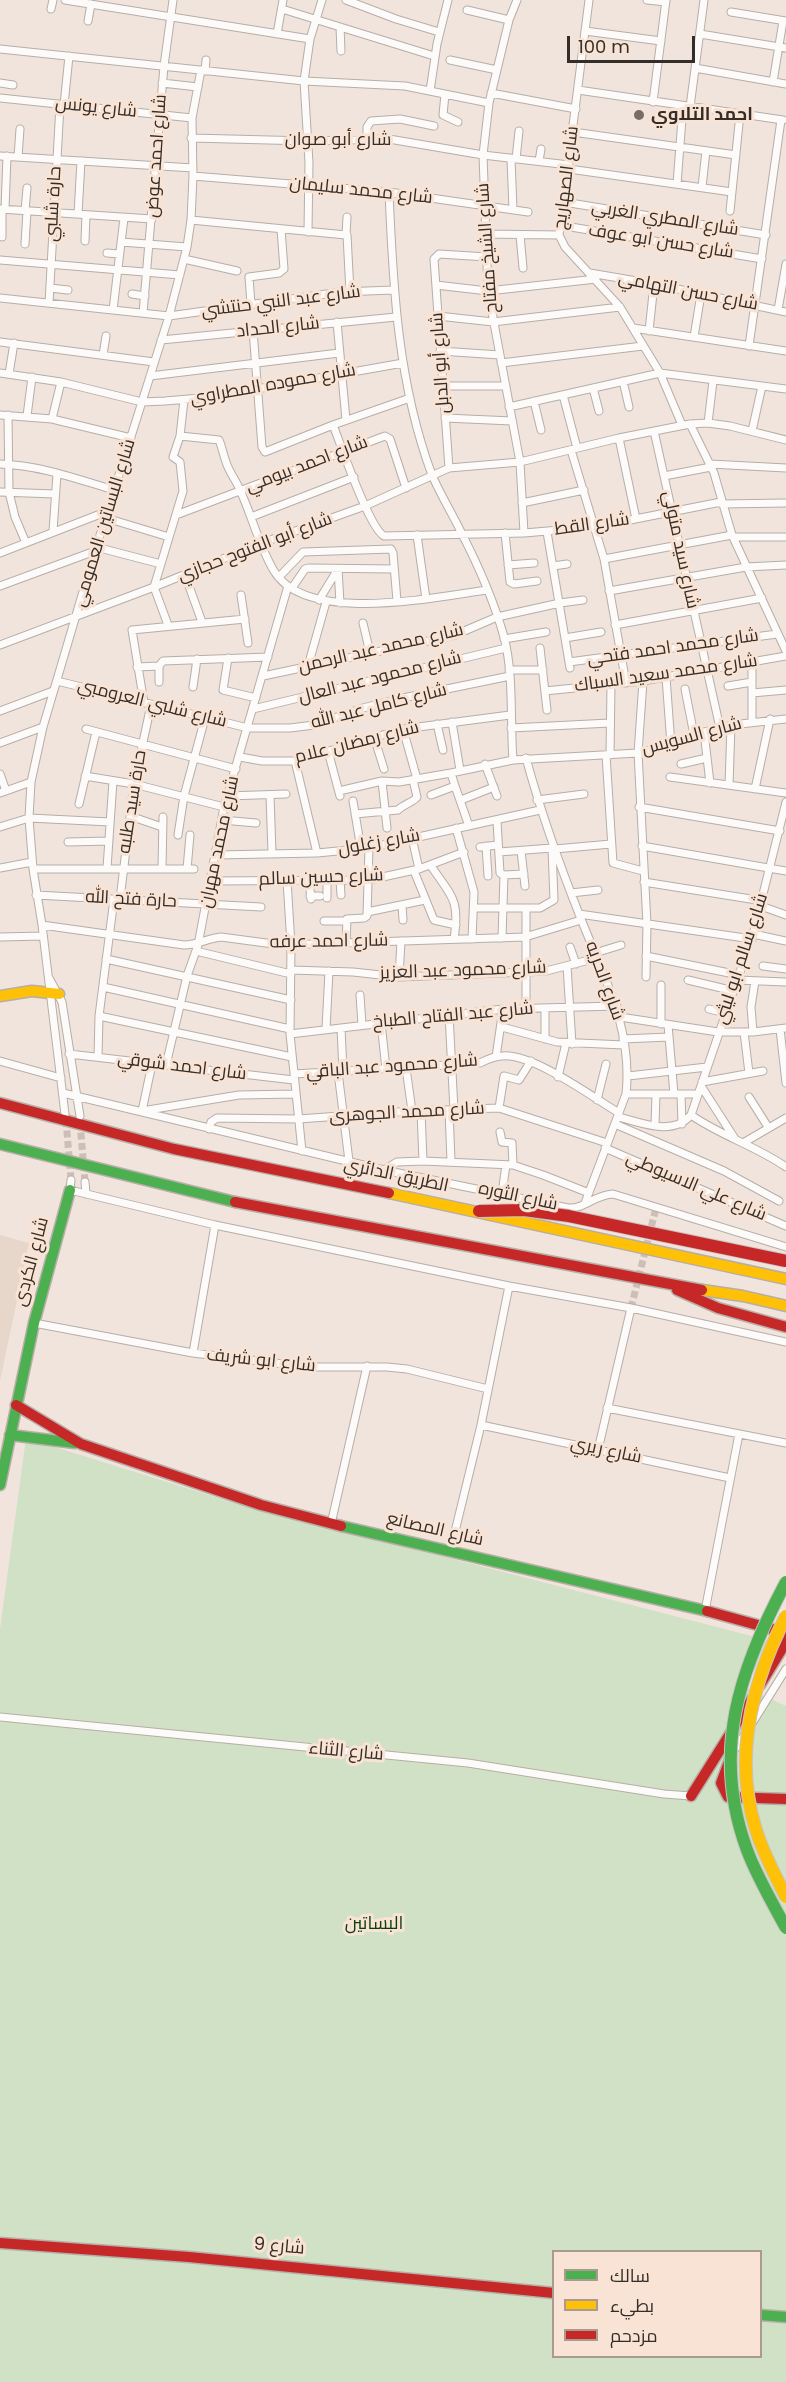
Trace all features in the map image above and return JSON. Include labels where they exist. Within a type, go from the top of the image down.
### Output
[{"type":"main road","points":[[0,996],[24,992],[54,993]]},
{"type":"main road","name":"الطريق الدائري","points":[[0,1103],[174,1149],[478,1211],[786,1279]]},
{"type":"main road","points":[[0,1144],[230,1201],[671,1286],[743,1296],[786,1306]]},
{"type":"main road","name":"شارع الكردى","points":[[0,1485],[34,1323],[70,1185]]},
{"type":"main road","points":[[478,1211],[524,1210],[569,1215],[786,1261]]},
{"type":"main road","points":[[671,1286],[695,1299],[786,1334]]},
{"type":"main road","points":[[729,1312],[786,1327]]},
{"type":"main road","name":"شارع المصانع","points":[[16,1405],[81,1444],[261,1505],[330,1524],[705,1611],[786,1633]]},
{"type":"main road","name":"شارع المصانع","points":[[10,1436],[81,1444]]},
{"type":"main road","points":[[786,1583],[753,1644],[739,1687],[730,1732],[729,1779],[745,1846],[786,1928]]},
{"type":"main road","points":[[758,1626],[786,1583]]},
{"type":"main road","points":[[773,1604],[786,1588]]},
{"type":"main road","points":[[786,1616],[768,1651],[754,1692],[749,1714],[746,1757],[753,1821],[768,1860],[786,1896]]},
{"type":"main road","points":[[691,1796],[729,1748],[786,1642]]},
{"type":"main road","points":[[729,1748],[720,1780],[725,1794],[731,1798],[786,1799]]},
{"type":"main road","name":"شارع 9","points":[[0,2243],[189,2257],[552,2293]]},
{"type":"main road","points":[[762,2314],[786,2317]]},
{"type":"street","points":[[51,9],[53,0]]},
{"type":"street","points":[[65,0],[310,39]]},
{"type":"street","name":"شارع احمد عوض","points":[[143,313],[162,82],[173,0]]},
{"type":"street","points":[[277,34],[284,0]]},
{"type":"street","points":[[308,232],[310,185],[304,81],[310,39],[322,0]]},
{"type":"street","points":[[346,0],[365,3],[439,32]]},
{"type":"street","points":[[430,91],[434,56],[448,0]]},
{"type":"street","name":"شارع الشيخ مفتاح","points":[[517,0],[509,21],[491,93],[483,155],[488,291],[519,462],[524,533]]},
{"type":"street","name":"شارع الصهاريج","points":[[589,0],[559,235],[565,247],[620,307],[660,373],[686,425]]},
{"type":"street","points":[[648,0],[666,1],[653,102]]},
{"type":"street","points":[[677,184],[679,147],[695,68],[704,0]]},
{"type":"street","points":[[88,21],[91,4]]},
{"type":"street","points":[[282,9],[434,56]]},
{"type":"street","points":[[467,10],[509,21]]},
{"type":"street","points":[[731,12],[785,21],[782,47],[773,82]]},
{"type":"street","points":[[340,27],[341,51]]},
{"type":"street","points":[[585,31],[661,41]]},
{"type":"street","points":[[700,34],[782,47]]},
{"type":"street","points":[[0,49],[304,81],[392,85],[489,103]]},
{"type":"street","name":"حارة شلبي","points":[[49,303],[57,160],[69,56]]},
{"type":"street","name":"شارع البساتين العمومي","points":[[80,1116],[69,1054],[49,978],[36,894],[29,818],[31,782],[53,691],[169,316],[187,247],[191,220],[193,172],[192,118],[206,60]]},
{"type":"street","points":[[450,60],[497,70]]},
{"type":"street","points":[[695,68],[786,84]]},
{"type":"street","points":[[162,82],[198,87]]},
{"type":"street","points":[[0,83],[13,85]]},
{"type":"street","points":[[578,90],[784,120],[749,346]]},
{"type":"street","points":[[491,93],[576,109]]},
{"type":"street","points":[[445,94],[443,115],[458,122]]},
{"type":"street","name":"شارع يونس","points":[[0,98],[192,118]]},
{"type":"street","points":[[730,211],[740,114]]},
{"type":"street","points":[[367,140],[367,127],[371,121],[400,119],[434,126]]},
{"type":"street","points":[[18,157],[20,129]]},
{"type":"street","points":[[513,210],[514,159],[519,131]]},
{"type":"street","points":[[573,132],[736,155]]},
{"type":"street","name":"شارع أبو صوان","points":[[191,138],[407,141],[483,155],[539,161],[732,192]]},
{"type":"street","points":[[539,161],[541,149]]},
{"type":"street","points":[[702,187],[706,151]]},
{"type":"street","points":[[2,237],[3,156]]},
{"type":"street","name":"شارع محمد سليمان","points":[[3,156],[156,166],[193,172],[389,192],[528,212]]},
{"type":"street","points":[[78,214],[81,161]]},
{"type":"street","points":[[25,244],[27,188]]},
{"type":"street","points":[[389,192],[393,290],[410,399],[433,476],[462,533],[487,590],[504,639],[509,673],[513,760]]},
{"type":"street","name":"شارع المطري الغربي","points":[[564,202],[766,235]]},
{"type":"street","points":[[2,209],[152,219]]},
{"type":"street","points":[[85,240],[86,215]]},
{"type":"street","points":[[347,216],[350,292]]},
{"type":"street","points":[[112,310],[124,218]]},
{"type":"street","points":[[191,220],[347,235]]},
{"type":"street","name":"شارع حسن ابو عوف","points":[[559,225],[762,259]]},
{"type":"street","points":[[251,304],[249,277],[279,273],[284,269],[281,229]]},
{"type":"street","points":[[486,234],[559,235]]},
{"type":"street","points":[[520,235],[523,268]]},
{"type":"street","points":[[121,242],[187,247]]},
{"type":"street","points":[[107,253],[119,254]]},
{"type":"street","name":"شارع أبو الدبل","points":[[449,468],[435,257],[439,254],[487,257]]},
{"type":"street","points":[[184,259],[237,271]]},
{"type":"street","points":[[0,260],[180,275]]},
{"type":"street","points":[[782,311],[786,264]]},
{"type":"street","name":"شارع حسن التهامي","points":[[590,273],[782,311]]},
{"type":"street","points":[[436,285],[488,291],[596,279]]},
{"type":"street","points":[[650,331],[654,284]]},
{"type":"street","points":[[50,288],[68,290]]},
{"type":"street","name":"شارع عبد النبي حنتشي","points":[[0,298],[169,316],[350,292],[393,290]]},
{"type":"street","points":[[132,294],[144,296]]},
{"type":"street","points":[[694,337],[701,294]]},
{"type":"street","points":[[438,316],[493,322],[620,307]]},
{"type":"street","name":"شارع الحداد","points":[[161,340],[396,317]]},
{"type":"street","points":[[338,322],[340,374],[346,420]]},
{"type":"street","points":[[633,328],[786,351]]},
{"type":"street","points":[[253,330],[263,451],[269,452],[346,420],[410,399]]},
{"type":"street","points":[[103,355],[106,336]]},
{"type":"street","points":[[0,342],[154,362]]},
{"type":"street","points":[[9,374],[14,343]]},
{"type":"street","points":[[501,363],[643,346]]},
{"type":"street","points":[[440,351],[500,355]]},
{"type":"street","points":[[150,376],[339,352]]},
{"type":"street","name":"شارع حموده المطراوي","points":[[0,373],[61,382],[142,402],[184,400],[258,389],[403,363]]},
{"type":"street","points":[[509,407],[660,373],[786,389]]},
{"type":"street","points":[[27,416],[32,377]]},
{"type":"street","points":[[623,381],[629,407]]},
{"type":"street","points":[[708,423],[713,381]]},
{"type":"street","points":[[52,419],[61,382]]},
{"type":"street","points":[[443,386],[506,386]]},
{"type":"street","points":[[752,430],[762,386]]},
{"type":"street","points":[[593,388],[599,411]]},
{"type":"street","points":[[563,395],[584,490],[604,559],[626,682]]},
{"type":"street","points":[[168,625],[154,587],[183,486],[180,462],[173,458],[180,436],[184,400]]},
{"type":"street","points":[[534,401],[541,430]]},
{"type":"street","points":[[26,543],[15,518],[4,464],[4,415],[52,419],[131,438]]},
{"type":"street","points":[[445,417],[512,421]]},
{"type":"street","points":[[449,468],[519,462],[619,438],[708,423],[752,430],[786,440]]},
{"type":"street","points":[[333,425],[365,506]]},
{"type":"street","points":[[686,425],[711,465],[733,536],[786,651]]},
{"type":"street","name":"شارع سيد متولي","points":[[654,431],[720,728]]},
{"type":"street","points":[[180,436],[219,440],[226,462],[274,571],[290,587],[322,601],[340,603],[426,599],[487,590]]},
{"type":"street","name":"شارع احمد بيومي","points":[[176,515],[383,437],[388,437],[406,488]]},
{"type":"street","points":[[619,438],[636,519]]},
{"type":"street","points":[[4,464],[57,474],[114,490]]},
{"type":"street","points":[[664,476],[711,465],[786,468]]},
{"type":"street","name":"شارع أبو الفتوح حجازي","points":[[0,645],[185,575],[262,543],[365,506],[449,468]]},
{"type":"street","points":[[53,531],[57,474]]},
{"type":"street","points":[[251,517],[354,477]]},
{"type":"street","points":[[522,503],[584,490]]},
{"type":"street","points":[[0,492],[55,494]]},
{"type":"street","name":"شارع القط","points":[[365,506],[380,534],[388,536],[547,532],[595,527],[722,503],[786,503]]},
{"type":"street","points":[[0,553],[53,531],[107,515],[169,537]]},
{"type":"street","points":[[547,532],[565,638],[601,632]]},
{"type":"street","points":[[505,533],[512,584],[537,581]]},
{"type":"street","points":[[417,535],[426,599]]},
{"type":"street","points":[[604,559],[733,536],[786,537]]},
{"type":"street","points":[[0,586],[96,549],[161,564]]},
{"type":"street","points":[[279,577],[300,554],[305,552],[391,549],[397,601]]},
{"type":"street","points":[[508,565],[534,562]]},
{"type":"street","points":[[553,566],[567,564]]},
{"type":"street","points":[[609,591],[746,567],[786,565]]},
{"type":"street","points":[[290,587],[307,568],[394,569]]},
{"type":"street","points":[[308,666],[322,601],[338,569]]},
{"type":"street","points":[[338,569],[340,603]]},
{"type":"street","points":[[185,575],[202,622]]},
{"type":"street","name":"شارع محمد مهران","points":[[166,1065],[187,976],[197,948],[224,807],[290,587]]},
{"type":"street","points":[[241,595],[248,643]]},
{"type":"street","points":[[615,625],[762,598]]},
{"type":"street","name":"شارع محمد عبد الرحمن","points":[[262,676],[455,635],[497,617],[583,600]]},
{"type":"street","points":[[147,704],[137,666],[132,630],[245,619]]},
{"type":"street","points":[[363,622],[370,653]]},
{"type":"street","points":[[504,639],[546,632]]},
{"type":"street","name":"شارع محمد احمد فتحي","points":[[565,638],[570,665],[621,655],[777,634]]},
{"type":"street","name":"شارع محمود عبد العال","points":[[253,708],[506,648]]},
{"type":"street","points":[[540,648],[547,710]]},
{"type":"street","name":"شارع محمد سعيد السباك","points":[[545,691],[643,681],[786,656]]},
{"type":"street","points":[[159,682],[159,666],[163,661],[268,657]]},
{"type":"street","points":[[228,658],[223,690],[256,698]]},
{"type":"street","points":[[193,687],[197,659]]},
{"type":"street","points":[[752,662],[752,721]]},
{"type":"street","points":[[137,666],[159,666]]},
{"type":"street","name":"شارع كامل عبد الله","points":[[248,728],[290,728],[314,725],[403,698],[509,673],[543,670]]},
{"type":"street","points":[[666,677],[671,745]]},
{"type":"street","name":"شارع شلبي العرومبي","points":[[57,681],[248,728]]},
{"type":"street","points":[[643,681],[638,753],[639,807],[647,924],[646,977]]},
{"type":"street","points":[[728,686],[752,682]]},
{"type":"street","points":[[610,684],[608,755],[613,863],[643,871]]},
{"type":"street","points":[[685,689],[694,735]]},
{"type":"street","points":[[752,693],[786,690]]},
{"type":"street","points":[[0,711],[53,691]]},
{"type":"street","name":"حارة سيد طلبه","points":[[98,1057],[99,1016],[106,958],[123,868],[147,704]]},
{"type":"street","name":"شارع رمضان علام","points":[[240,756],[262,760],[295,761],[403,729],[510,715]]},
{"type":"street","points":[[178,835],[184,796],[205,718]]},
{"type":"street","points":[[754,789],[770,719]]},
{"type":"street","name":"شارع السويس","points":[[328,751],[340,793],[382,781],[399,782],[526,758],[638,753],[671,745],[694,735],[731,725],[786,719]]},
{"type":"street","points":[[452,722],[460,770]]},
{"type":"street","points":[[511,728],[610,723]]},
{"type":"street","points":[[436,724],[443,750]]},
{"type":"street","points":[[729,785],[731,725]]},
{"type":"street","points":[[0,743],[43,727]]},
{"type":"street","points":[[86,729],[236,769]]},
{"type":"street","points":[[355,814],[398,810],[404,803],[417,799],[415,779],[403,729]]},
{"type":"street","points":[[79,804],[96,732]]},
{"type":"street","points":[[704,732],[710,783]]},
{"type":"street","points":[[375,737],[384,769]]},
{"type":"street","name":"شارع الحريه","points":[[526,758],[540,810],[553,846],[617,1006],[624,1042],[628,1076],[626,1094],[584,1205]]},
{"type":"street","points":[[681,764],[707,758]]},
{"type":"street","points":[[295,761],[317,853]]},
{"type":"street","points":[[485,764],[497,796]]},
{"type":"street","points":[[451,773],[469,826]]},
{"type":"street","points":[[0,774],[3,792],[31,782]]},
{"type":"street","points":[[85,776],[134,784],[224,807]]},
{"type":"street","points":[[670,777],[786,793]]},
{"type":"street","points":[[107,868],[114,781]]},
{"type":"street","points":[[382,781],[387,828]]},
{"type":"street","points":[[431,795],[455,786]]},
{"type":"street","points":[[461,800],[494,787]]},
{"type":"street","points":[[228,796],[286,794]]},
{"type":"street","points":[[537,800],[584,794]]},
{"type":"street","points":[[270,795],[272,853]]},
{"type":"street","points":[[324,921],[364,918],[367,912],[369,880],[365,849],[353,801]]},
{"type":"street","name":"شارع سالم ابو ليثي","points":[[691,1115],[752,936],[786,802]]},
{"type":"street","points":[[639,807],[780,831]]},
{"type":"street","name":"شارع زغلول","points":[[216,855],[317,853],[365,849],[540,810]]},
{"type":"street","points":[[130,816],[162,826]]},
{"type":"street","points":[[162,869],[163,817]]},
{"type":"street","points":[[0,827],[29,818],[110,822]]},
{"type":"street","points":[[222,820],[256,823]]},
{"type":"street","points":[[497,820],[500,873],[504,875],[524,874]]},
{"type":"street","points":[[456,828],[474,892],[472,939]]},
{"type":"street","points":[[0,867],[33,865],[190,869],[190,835]]},
{"type":"street","points":[[412,838],[416,870],[434,920],[456,925]]},
{"type":"street","points":[[68,842],[109,841]]},
{"type":"street","points":[[488,876],[483,847],[521,851],[553,846],[611,844]]},
{"type":"street","points":[[475,908],[540,908],[554,900],[553,846]]},
{"type":"street","points":[[642,846],[786,871]]},
{"type":"street","points":[[521,851],[525,886]]},
{"type":"street","name":"شارع حسين سالم","points":[[211,881],[369,880],[430,866],[464,852]]},
{"type":"street","points":[[430,866],[455,903],[454,939]]},
{"type":"street","points":[[502,938],[504,875]]},
{"type":"street","points":[[287,880],[291,945],[290,1032],[302,1150]]},
{"type":"street","points":[[309,881],[311,898],[324,897],[327,880]]},
{"type":"street","points":[[340,880],[341,895]]},
{"type":"street","points":[[644,882],[762,903],[786,915]]},
{"type":"street","points":[[571,893],[598,890]]},
{"type":"street","name":"حارة فتح الله","points":[[36,894],[261,907]]},
{"type":"street","points":[[367,912],[425,900]]},
{"type":"street","points":[[402,905],[403,920]]},
{"type":"street","points":[[526,908],[526,1008]]},
{"type":"street","points":[[580,917],[786,940]]},
{"type":"street","name":"شارع احمد عرفه","points":[[42,925],[110,933],[197,948],[213,937],[291,945],[525,937],[580,917]]},
{"type":"street","points":[[346,921],[346,943]]},
{"type":"street","points":[[0,937],[44,936]]},
{"type":"street","points":[[399,977],[401,941]]},
{"type":"street","name":"شارع محمود عبد العزيز","points":[[197,948],[291,972],[329,971],[399,977],[526,972],[576,964],[621,945]]},
{"type":"street","points":[[570,948],[576,964]]},
{"type":"street","points":[[646,956],[755,981],[785,982]]},
{"type":"street","points":[[106,958],[291,1000]]},
{"type":"street","points":[[558,1077],[569,1044],[570,1008],[567,966]]},
{"type":"street","points":[[763,966],[786,969]]},
{"type":"street","points":[[326,1029],[329,971]]},
{"type":"street","points":[[688,980],[734,991]]},
{"type":"street","points":[[753,1032],[752,1007],[755,981]]},
{"type":"street","points":[[661,985],[664,1024],[669,1037],[672,1071],[682,1124]]},
{"type":"street","points":[[103,987],[290,1032]]},
{"type":"street","name":"شارع البساتين العمومي","points":[[54,993],[65,1114]]},
{"type":"street","points":[[360,995],[362,1025]]},
{"type":"street","name":"شارع عبد الفتاح الطباخ","points":[[290,1032],[503,1009],[617,1006]]},
{"type":"street","points":[[545,1008],[545,1039]]},
{"type":"street","points":[[496,1057],[503,1009]]},
{"type":"street","points":[[709,1009],[726,1013]]},
{"type":"street","points":[[449,1014],[451,1161]]},
{"type":"street","points":[[99,1016],[292,1057]]},
{"type":"street","points":[[620,1017],[718,1032],[753,1032],[783,1028],[786,1083]]},
{"type":"street","points":[[381,1023],[386,1069]]},
{"type":"street","points":[[502,1027],[569,1044],[624,1042],[669,1037]]},
{"type":"street","points":[[341,1028],[340,1071],[349,1161]]},
{"type":"street","points":[[744,1032],[749,1073]]},
{"type":"street","name":"شارع احمد شوقي","points":[[69,1054],[294,1077]]},
{"type":"street","name":"شارع محمود عبد الباقي","points":[[294,1077],[340,1071],[480,1063],[496,1057],[510,1056],[531,1061],[597,1100],[617,1118]]},
{"type":"street","points":[[0,1061],[61,1078]]},
{"type":"street","points":[[499,1108],[503,1078],[507,1075],[519,1080],[531,1061]]},
{"type":"street","points":[[152,1064],[142,1112],[239,1095],[295,1094]]},
{"type":"street","points":[[597,1100],[606,1064]]},
{"type":"street","points":[[628,1076],[707,1067]]},
{"type":"street","points":[[406,1068],[412,1111]]},
{"type":"street","points":[[736,1139],[701,1084],[763,1071]]},
{"type":"street","name":"شارع الثوره","points":[[63,1093],[384,1170],[568,1208],[579,1208],[597,1197],[613,1194],[786,1247]]},
{"type":"street","points":[[626,1094],[698,1094]]},
{"type":"street","points":[[656,1094],[656,1125]]},
{"type":"street","points":[[749,1097],[768,1127]]},
{"type":"street","name":"شارع محمد الجوهرى","points":[[209,1129],[211,1122],[217,1118],[298,1119],[499,1108],[606,1145]]},
{"type":"street","points":[[421,1111],[423,1161]]},
{"type":"street","points":[[617,1118],[664,1127],[682,1124],[691,1115],[720,1133],[736,1139],[786,1167]]},
{"type":"street","points":[[617,1118],[779,1201]]},
{"type":"street","points":[[743,1143],[786,1118]]},
{"type":"street","points":[[500,1132],[503,1143],[512,1143],[510,1165],[502,1193]]},
{"type":"street","name":"شارع علي الاسيوطي","points":[[606,1145],[786,1226]]},
{"type":"street","name":"شارع الثوره","points":[[384,1170],[397,1162],[451,1161],[510,1165],[589,1193]]},
{"type":"street","points":[[86,1182],[86,1194]]},
{"type":"street","points":[[70,1185],[86,1194],[215,1225],[509,1286],[631,1308],[786,1342]]},
{"type":"street","points":[[193,1353],[215,1225]]},
{"type":"street","points":[[450,1552],[482,1425],[509,1286]]},
{"type":"street","points":[[598,1450],[631,1308]]},
{"type":"street","name":"شارع ابو شريف","points":[[34,1323],[193,1353],[308,1366],[408,1369],[488,1389]]},
{"type":"street","points":[[330,1524],[367,1366]]},
{"type":"street","points":[[607,1408],[786,1443]]},
{"type":"street","name":"شارع ريري","points":[[482,1425],[730,1478]]},
{"type":"street","points":[[705,1611],[739,1434]]},
{"type":"street","points":[[729,1748],[786,1669]]},
{"type":"street","name":"شارع الثناء","points":[[0,1717],[468,1763],[664,1794],[691,1796]]},
{"type":"shaded area","points":[[0,1235],[29,1243],[0,1381]]},
{"type":"green space","name":"البساتين","points":[[26,1438],[228,1501],[771,1641],[745,1687],[786,1706],[786,2382],[0,2382],[0,1629]]},
{"type":"tunnel","points":[[66,1120],[71,1180]]},
{"type":"tunnel","points":[[80,1122],[85,1182]]},
{"type":"tunnel","points":[[631,1308],[656,1208]]},
{"type":"traffic: fast","points":[[0,1144],[235,1202]]},
{"type":"traffic: fast","points":[[0,1485],[34,1323],[70,1190]]},
{"type":"traffic: fast","points":[[10,1435],[75,1443]]},
{"type":"traffic: fast","points":[[341,1526],[707,1611]]},
{"type":"traffic: fast","points":[[786,1582],[755,1647],[735,1712],[731,1745],[731,1779],[736,1814],[747,1850],[760,1880],[786,1928]]},
{"type":"traffic: fast","points":[[762,2315],[786,2317]]},
{"type":"traffic: slow","points":[[0,996],[32,991],[59,994]]},
{"type":"traffic: slow","points":[[389,1193],[786,1279]]},
{"type":"traffic: slow","points":[[702,1290],[786,1306]]},
{"type":"traffic: slow","points":[[786,1616],[774,1641],[756,1693],[746,1748],[749,1803],[756,1830],[786,1897]]},
{"type":"traffic: jam","points":[[0,1103],[174,1149],[389,1193]]},
{"type":"traffic: jam","points":[[235,1202],[702,1290]]},
{"type":"traffic: jam","points":[[479,1211],[524,1210],[569,1216],[786,1261]]},
{"type":"traffic: jam","points":[[677,1290],[718,1308],[786,1327]]},
{"type":"traffic: jam","points":[[16,1405],[81,1444],[261,1505],[341,1526]]},
{"type":"traffic: jam","points":[[707,1611],[786,1633]]},
{"type":"traffic: jam","points":[[760,1685],[786,1642]]},
{"type":"traffic: jam","points":[[691,1796],[752,1699]]},
{"type":"traffic: jam","points":[[730,1759],[721,1783],[728,1797],[786,1799]]},
{"type":"traffic: jam","points":[[0,2243],[189,2257],[552,2293]]},
{"type":"place","name":"احمد التلاوي","points":[[639,115]]}]
